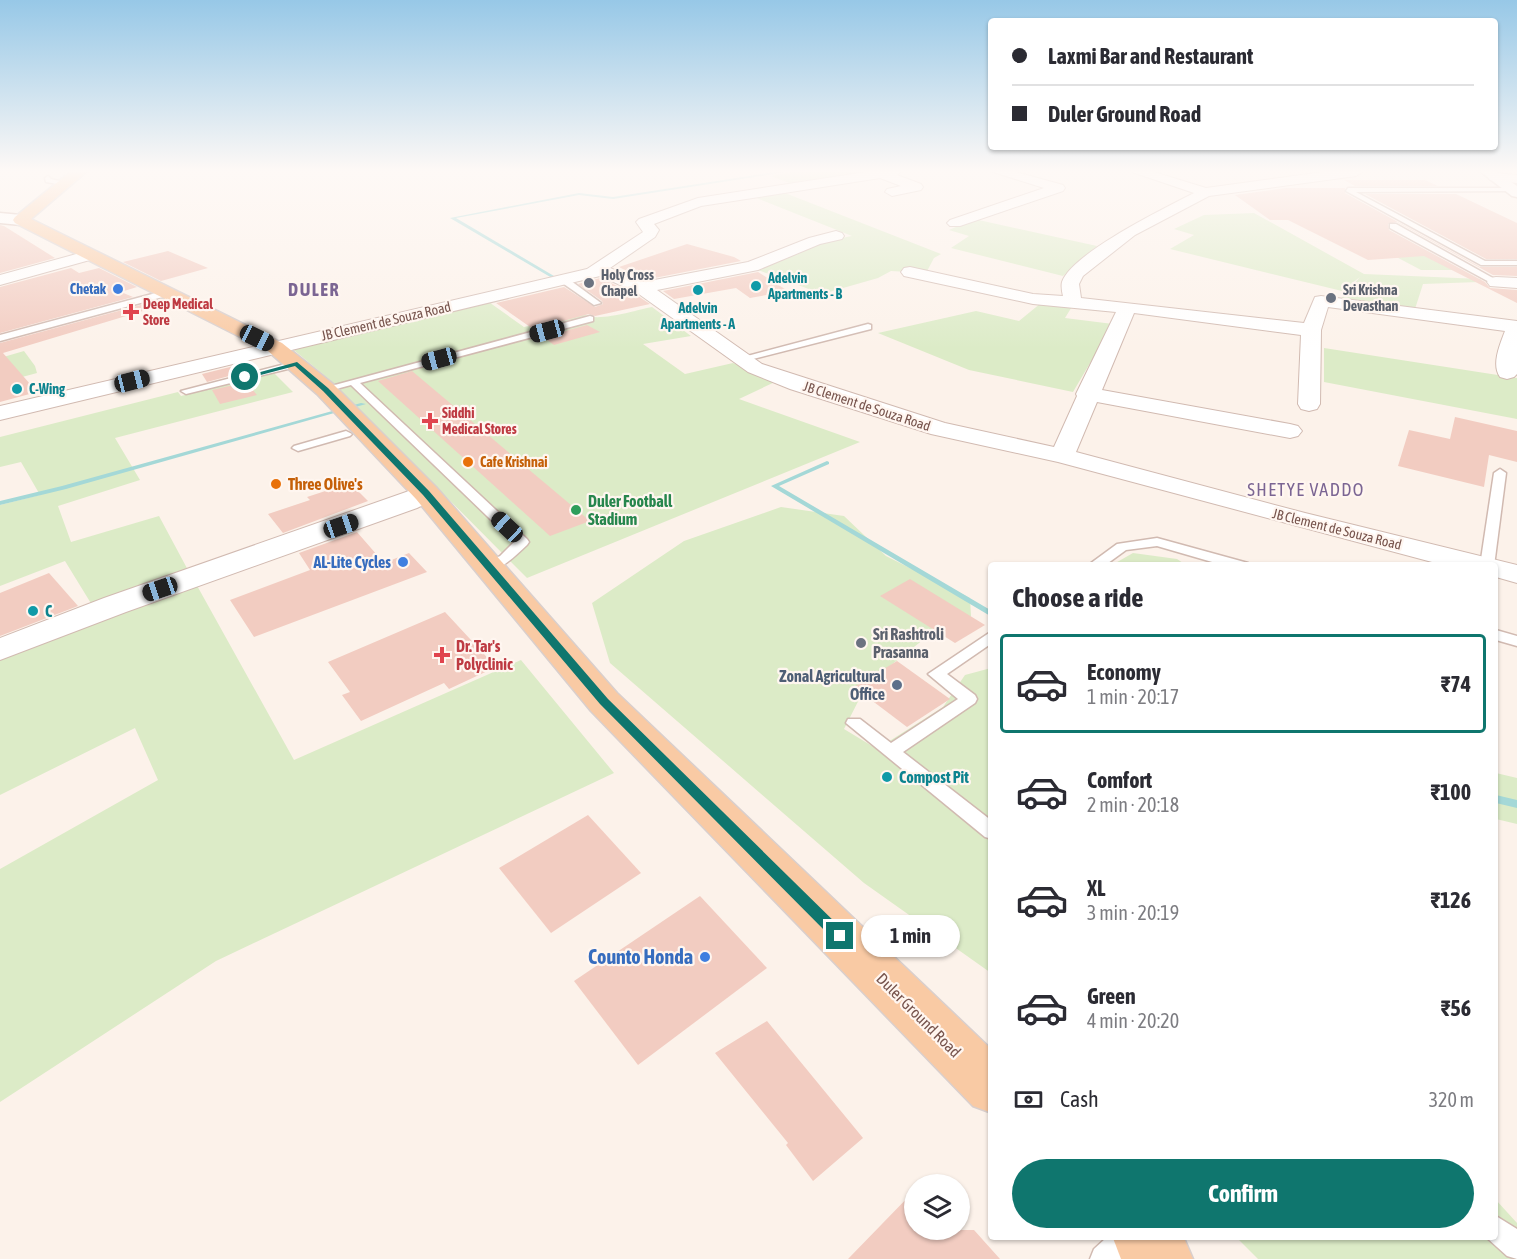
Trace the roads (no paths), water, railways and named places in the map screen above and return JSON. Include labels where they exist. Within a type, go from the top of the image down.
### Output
[{"type":"main road","name":"Duler Ground Road","points":[[38,231],[167,293],[286,355],[339,386],[426,493],[604,702],[988,1083]]},
{"type":"main road","points":[[1145,1240],[1163,1259]]},
{"type":"street","points":[[594,272],[650,234],[651,231]]},
{"type":"street","points":[[1073,302],[1070,284],[1076,273],[1132,231]]},
{"type":"street","points":[[642,288],[752,266],[815,241],[836,236]]},
{"type":"street","points":[[0,278],[88,253]]},
{"type":"street","name":"JB Clement de Souza Road","points":[[0,413],[286,355],[594,272],[607,272],[642,288],[755,368],[798,384],[939,429],[1062,456],[1296,519],[1469,562]]},
{"type":"street","points":[[910,272],[1033,299],[1311,330]]},
{"type":"street","points":[[1496,282],[1517,283]]},
{"type":"street","points":[[1310,404],[1311,330],[1322,301],[1516,327],[1508,349],[1507,373]]},
{"type":"street","points":[[1062,456],[1087,394],[1127,308]]},
{"type":"street","points":[[1087,394],[1290,431]]},
{"type":"street","points":[[0,650],[115,605],[408,502],[426,493]]},
{"type":"street","points":[[1498,569],[1517,574]]},
{"type":"lane","points":[[1402,231],[1496,282]]},
{"type":"lane","points":[[1424,231],[1484,263],[1517,263]]},
{"type":"lane","points":[[564,280],[597,303]]},
{"type":"lane","points":[[0,338],[167,293]]},
{"type":"lane","points":[[339,386],[590,319]]},
{"type":"lane","points":[[741,359],[868,327]]},
{"type":"lane","points":[[186,391],[286,355]]},
{"type":"lane","points":[[339,386],[522,542],[505,559],[489,567]]},
{"type":"lane","points":[[298,448],[346,434]]},
{"type":"lane","points":[[1486,562],[1500,473]]},
{"type":"lane","points":[[1100,562],[1122,547],[1157,542],[1230,562]]},
{"type":"lane","points":[[1498,636],[1517,641]]},
{"type":"lane","points":[[890,752],[969,699],[936,674],[988,639]]},
{"type":"lane","points":[[854,723],[988,829]]},
{"type":"lane","points":[[1498,1231],[1517,1246]]},
{"type":"lane","points":[[1104,1259],[1122,1240]]},
{"type":"waterway","points":[[474,231],[552,277]]},
{"type":"waterway","points":[[0,503],[64,488],[363,404]]},
{"type":"waterway","points":[[827,463],[774,486],[988,613]]},
{"type":"waterway","points":[[1498,799],[1517,804]]},
{"type":"place","name":"Holy Cross Chapel","points":[[589,283]]},
{"type":"place","name":"Adelvin Apartments - B","points":[[756,286]]},
{"type":"place","name":"Chetak","points":[[118,289]]},
{"type":"place","name":"Adelvin Apartments - A","points":[[698,290]]},
{"type":"place","name":"Sri Krishna Devasthan","points":[[1331,298]]},
{"type":"place","name":"Deep Medical Store","points":[[131,312]]},
{"type":"place","name":"C-Wing","points":[[17,389]]},
{"type":"place","name":"Siddhi Medical Stores","points":[[430,421]]},
{"type":"place","name":"Cafe Krishnai","points":[[468,462]]},
{"type":"place","name":"Three Olive's","points":[[276,484]]},
{"type":"place","name":"Duler Football Stadium","points":[[576,510]]},
{"type":"place","name":"AL-Lite Cycles","points":[[403,562]]},
{"type":"place","name":"C","points":[[33,611]]},
{"type":"place","name":"Sri Rashtroli Prasanna","points":[[861,643]]},
{"type":"place","name":"Dr. Tar's Polyclinic","points":[[442,655]]},
{"type":"place","name":"Zonal Agricultural Office","points":[[897,685]]},
{"type":"place","name":"Compost Pit","points":[[887,777]]},
{"type":"place","name":"Counto Honda","points":[[705,957]]},
{"type":"district","name":"DULER","points":[[314,290]]},
{"type":"district","name":"SHETYE VADDO","points":[[1306,490]]}]
